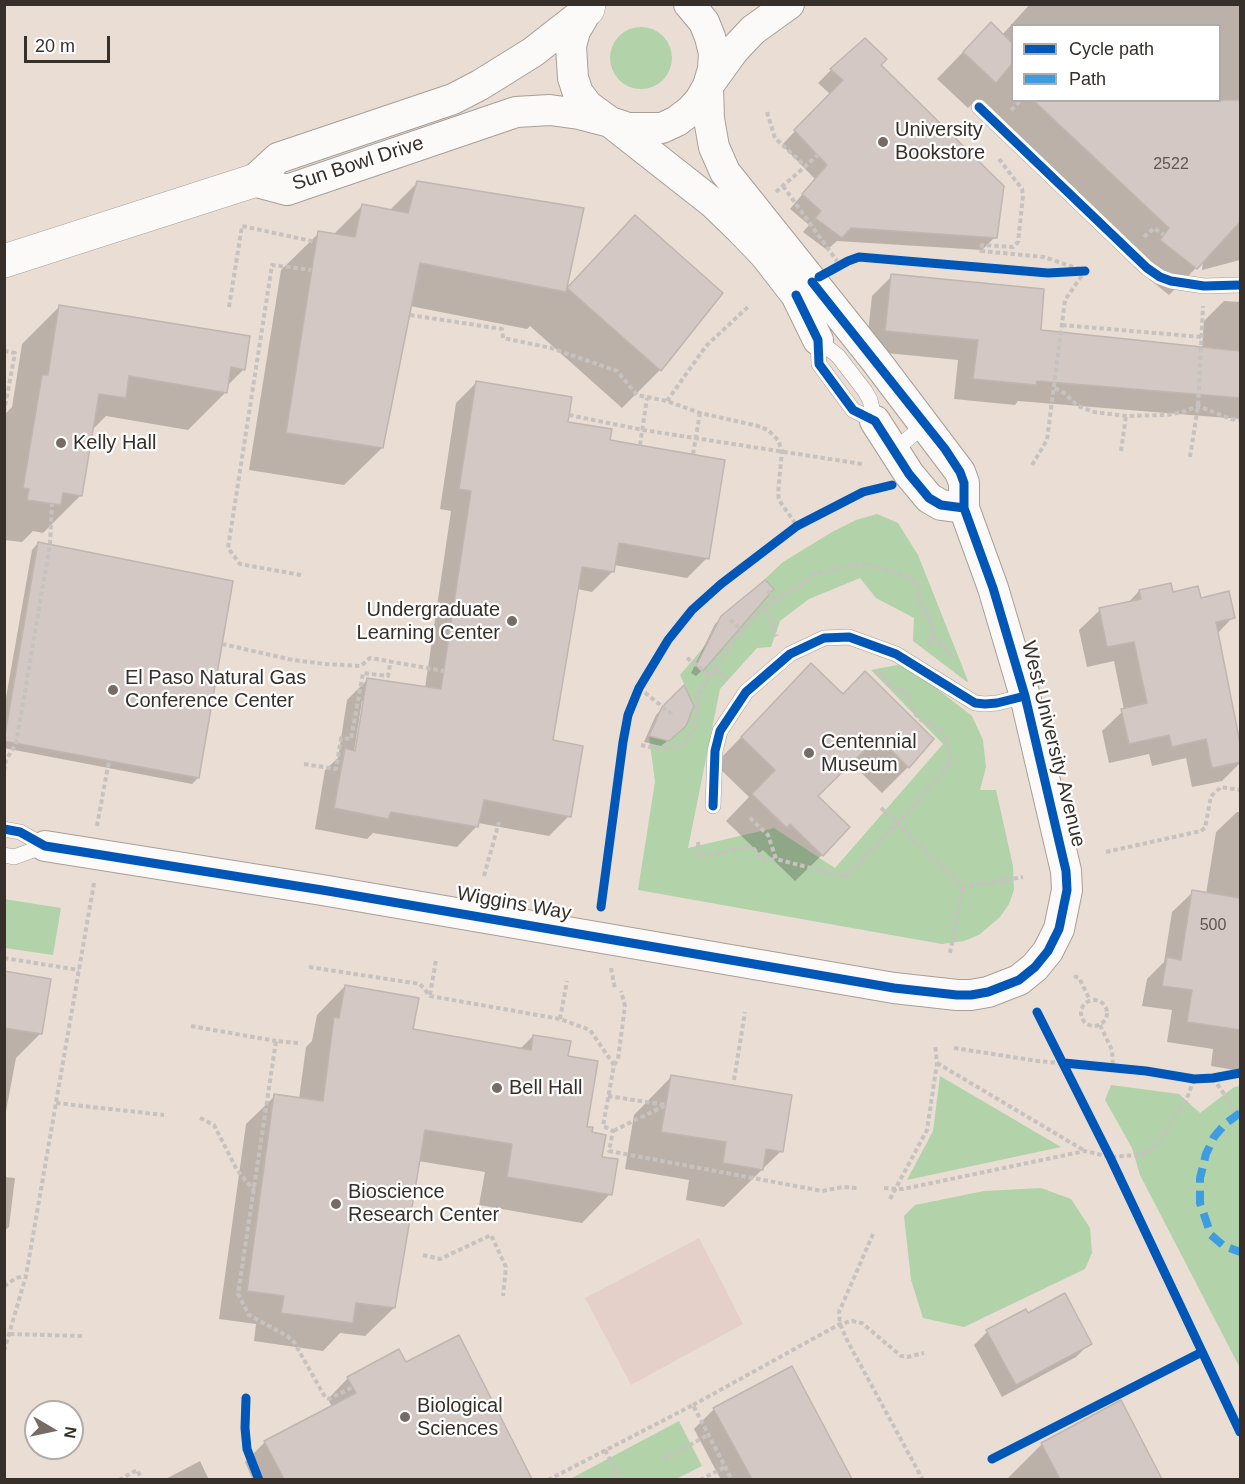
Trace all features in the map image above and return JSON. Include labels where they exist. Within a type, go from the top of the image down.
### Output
[{"type":"street","points":[[689,4],[704,22],[714,53],[713,69],[708,86]]},
{"type":"street","points":[[708,86],[734,50],[753,30],[789,4]]},
{"type":"street","points":[[590,6],[575,31],[571,46],[570,62],[578,93],[588,106],[697,190],[740,229],[765,255],[796,295],[818,340]]},
{"type":"street","points":[[4,261],[253,181],[278,158],[424,110],[462,94],[533,52],[590,6]]},
{"type":"street","name":"Sun Bowl Drive","points":[[253,181],[287,190],[516,112],[550,110],[579,114],[628,128],[662,128],[677,121],[690,111],[708,86]]},
{"type":"street","name":"West University Avenue","points":[[708,86],[709,119],[714,147],[725,172],[924,424],[960,472],[964,483],[964,508],[993,588],[1025,696],[1066,871],[1067,890],[1059,929],[1048,951],[1018,980]]},
{"type":"street","points":[[875,421],[909,474],[929,498],[941,505],[964,508]]},
{"type":"street","name":"Wiggins Way","points":[[45,846],[334,891],[894,988],[971,995],[988,992],[1018,980]]},
{"type":"lane","points":[[979,107],[1147,268],[1160,277],[1204,286],[1240,285]]},
{"type":"lane","points":[[818,340],[819,364],[853,410],[875,421]]},
{"type":"lane","points":[[894,451],[924,424]]},
{"type":"lane","points":[[713,806],[715,751],[720,731],[746,692],[790,654],[824,638],[849,637],[896,654],[975,703],[997,703],[1025,696]]},
{"type":"lane","name":"Wiggins Way","points":[[4,829],[20,832],[45,846]]},
{"type":"lane","name":"Wiggins Way","points":[[4,855],[14,857],[45,846]]},
{"type":"path","points":[[766,112],[775,138],[805,166]]},
{"type":"path","points":[[818,155],[783,186],[839,265]]},
{"type":"path","points":[[1017,182],[1023,196],[1018,242],[1014,247],[982,245],[981,251],[1044,257],[1085,271]]},
{"type":"path","points":[[229,307],[242,226],[316,242]]},
{"type":"path","points":[[1141,239],[1154,228],[1164,235]]},
{"type":"path","points":[[831,269],[859,257],[871,257],[1048,273],[1085,271]]},
{"type":"path","points":[[301,575],[240,564],[228,548],[272,265],[311,270]]},
{"type":"path","points":[[1032,465],[1047,440],[1065,300],[1085,271]]},
{"type":"path","points":[[1190,457],[1198,405],[1204,286]]},
{"type":"path","points":[[667,401],[706,346],[750,305]]},
{"type":"path","points":[[410,315],[502,329],[503,338],[550,348],[617,371],[637,395],[667,401],[700,413],[768,430],[778,440],[782,451],[779,500],[797,526]]},
{"type":"path","points":[[1062,325],[1202,337]]},
{"type":"path","points":[[4,351],[15,353],[4,412]]},
{"type":"path","points":[[1055,388],[1078,406],[1094,412],[1126,416],[1167,416],[1198,405],[1240,420]]},
{"type":"path","points":[[640,445],[647,398]]},
{"type":"path","points":[[693,454],[700,413]]},
{"type":"path","points":[[569,415],[643,430],[862,464]]},
{"type":"path","points":[[1121,451],[1126,416]]},
{"type":"path","points":[[601,907],[628,715],[639,688],[668,640],[693,610],[721,584],[797,526],[863,492],[892,484]]},
{"type":"path","points":[[4,771],[6,760],[16,744],[50,544],[52,504]]},
{"type":"path","points":[[768,591],[776,600]]},
{"type":"path","points":[[765,607],[775,634]]},
{"type":"path","points":[[730,620],[742,630]]},
{"type":"path","points":[[933,636],[954,658]]},
{"type":"path","points":[[222,644],[292,660],[361,666],[370,657],[444,671]]},
{"type":"path","points":[[698,842],[699,854],[704,856],[748,847],[754,849],[762,860],[776,859],[847,876],[946,769],[950,757],[943,732],[934,725],[921,720],[914,713],[909,698],[903,690],[892,688],[877,670],[878,658],[886,650]]},
{"type":"path","points":[[687,658],[710,675]]},
{"type":"path","points":[[304,764],[336,769],[341,738],[351,739],[363,672],[388,676],[392,660]]},
{"type":"path","points":[[714,669],[728,680]]},
{"type":"path","points":[[639,688],[673,715]]},
{"type":"path","points":[[641,745],[660,749]]},
{"type":"path","points":[[96,829],[109,761]]},
{"type":"path","points":[[1106,852],[1201,831],[1205,828],[1211,796],[1221,787],[1240,790]]},
{"type":"path","points":[[881,808],[963,887]]},
{"type":"path","points":[[750,818],[768,835],[776,859]]},
{"type":"path","points":[[484,876],[499,822]]},
{"type":"path","points":[[5,1348],[26,1276],[95,877]]},
{"type":"path","points":[[963,887],[1023,877]]},
{"type":"path","points":[[950,953],[963,887]]},
{"type":"path","points":[[4,958],[79,970]]},
{"type":"path","points":[[430,996],[436,960]]},
{"type":"path","points":[[610,961],[615,989]]},
{"type":"path","points":[[309,967],[420,984],[430,996],[560,1019],[590,1030],[614,1065]]},
{"type":"path","points":[[1074,976],[1079,978],[1090,1000]]},
{"type":"path","points":[[560,1019],[567,981]]},
{"type":"path","points":[[613,1131],[603,1126],[614,1065],[618,1059],[625,1006],[621,991]]},
{"type":"path","points":[[1090,1000],[1099,1000],[1106,1006],[1107,1019],[1100,1025],[1092,1027],[1082,1018],[1081,1010],[1090,1000]]},
{"type":"path","points":[[734,1080],[745,1012]]},
{"type":"path","points":[[1100,1025],[1112,1050],[1113,1068]]},
{"type":"path","points":[[191,1026],[298,1043]]},
{"type":"path","points":[[276,1041],[238,1294],[249,1315],[294,1342],[326,1397],[330,1399],[352,1388]]},
{"type":"path","points":[[890,1199],[927,1130],[937,1063],[935,1045]]},
{"type":"path","points":[[954,1048],[1194,1079],[1240,1073]]},
{"type":"path","points":[[1058,1053],[1069,1074]]},
{"type":"path","points":[[937,1063],[1086,1151],[1110,1157],[1150,1152],[1163,1137],[1173,1117],[1186,1101],[1194,1079]]},
{"type":"path","points":[[1213,1078],[1238,1114]]},
{"type":"path","points":[[608,1096],[666,1105],[613,1131]]},
{"type":"path","points":[[56,1103],[164,1115]]},
{"type":"path","points":[[200,1118],[214,1125],[237,1170],[254,1190]]},
{"type":"path","points":[[613,1131],[609,1151],[822,1191],[843,1187],[857,1188]]},
{"type":"path","points":[[1105,1147],[1115,1168]]},
{"type":"path","points":[[884,1188],[903,1189],[1086,1151]]},
{"type":"path","points":[[423,1255],[440,1259],[491,1234],[506,1267],[503,1296]]},
{"type":"path","points":[[873,1234],[839,1312],[840,1324],[923,1479]]},
{"type":"path","points":[[4,1286],[16,1278],[26,1276]]},
{"type":"path","points":[[548,1479],[693,1405],[840,1324],[852,1321],[862,1323],[901,1356],[924,1353]]},
{"type":"path","points":[[10,1334],[82,1335]]},
{"type":"path","points":[[1197,1341],[1207,1362]]},
{"type":"path","points":[[992,1459],[1202,1352]]},
{"type":"path","points":[[246,1398],[247,1449],[259,1479]]},
{"type":"path","points":[[693,1405],[732,1479]]},
{"type":"path","points":[[663,1460],[708,1435]]},
{"type":"path","points":[[605,1450],[621,1479]]},
{"type":"path","points":[[700,1479],[725,1467]]},
{"type":"path","points":[[118,1479],[137,1470],[142,1479]]},
{"type":"shaded area","points":[[699,1238],[743,1324],[631,1385],[585,1298]]},
{"type":"green space","points":[[641,27],[663,36],[672,58],[663,80],[641,89],[619,80],[610,58],[619,36]]},
{"type":"green space","points":[[877,514],[898,523],[918,555],[968,681],[913,641],[914,618],[876,598],[860,578],[809,599],[780,621],[771,647],[757,648],[720,689],[688,848],[774,828],[835,868],[943,744],[871,670],[897,665],[913,670],[972,716],[983,740],[986,767],[980,790],[996,790],[1013,866],[1014,890],[1009,904],[1000,917],[979,935],[964,941],[942,944],[638,890],[655,782],[649,736],[669,741],[686,726],[694,706],[680,675],[751,592],[783,562],[832,532],[856,520]]},
{"type":"green space","points":[[4,899],[61,908],[53,955],[5,948]]},
{"type":"green space","points":[[940,1076],[1061,1147],[907,1180],[933,1131]]},
{"type":"green space","points":[[1111,1085],[1179,1094],[1200,1113],[1234,1087],[1240,1086],[1240,1368],[1140,1175],[1132,1148],[1105,1100]]},
{"type":"green space","points":[[1041,1188],[1071,1199],[1090,1228],[1092,1253],[1085,1269],[964,1327],[923,1318],[911,1280],[904,1216],[915,1205],[984,1191]]},
{"type":"green space","points":[[679,1421],[702,1466],[676,1479],[570,1479]]},
{"type":"building","points":[[991,22],[1011,42],[1011,65],[996,83],[963,52]]},
{"type":"building","name":"University Bookstore","points":[[865,38],[887,59],[881,65],[1004,186],[997,238],[851,228],[842,238],[815,218],[821,211],[802,194],[827,165],[794,130],[843,80],[830,69]]},
{"type":"building","points":[[1221,100],[1240,100],[1240,222],[1197,269],[1160,240],[1169,228],[1035,102],[1221,102]]},
{"type":"building","points":[[417,181],[584,208],[566,292],[420,263],[383,448],[286,433],[318,231],[355,237],[362,204],[408,213]]},
{"type":"building","points":[[635,215],[723,293],[661,371],[567,288]]},
{"type":"building","points":[[891,274],[1044,289],[1041,330],[1240,351],[1240,398],[1037,381],[1036,385],[973,379],[978,340],[885,331]]},
{"type":"building","name":"Kelly Hall","points":[[59,305],[250,336],[245,370],[231,367],[227,393],[129,376],[126,398],[99,394],[82,496],[63,493],[61,505],[27,500],[29,489],[23,488],[42,375],[48,375]]},
{"type":"building","name":"Undergraduate Learning Center","points":[[476,381],[572,397],[568,422],[612,429],[610,440],[725,460],[709,559],[619,543],[614,572],[582,567],[553,740],[583,746],[571,817],[484,800],[478,827],[391,812],[388,819],[334,808],[345,748],[355,751],[367,678],[441,689],[471,491],[459,489]]},
{"type":"building","name":"El Paso Natural Gas Conference Center","points":[[38,542],[233,581],[199,778],[4,741]]},
{"type":"building","points":[[765,580],[774,589],[703,671],[696,666],[721,616]]},
{"type":"building","points":[[1171,583],[1173,592],[1198,586],[1201,598],[1229,591],[1235,618],[1216,622],[1240,743],[1240,762],[1212,768],[1206,739],[1172,747],[1169,735],[1129,744],[1121,709],[1147,703],[1134,642],[1107,647],[1099,608],[1141,599],[1139,590]]},
{"type":"building","name":"Centennial Museum","points":[[811,663],[843,694],[865,671],[934,739],[909,768],[878,737],[818,796],[850,827],[823,856],[790,824],[787,828],[752,794],[775,770],[741,737]]},
{"type":"building","points":[[684,685],[694,706],[686,726],[669,741],[649,736],[662,707]]},
{"type":"building","points":[[1192,890],[1240,898],[1240,1030],[1187,1022],[1192,990],[1162,986],[1167,957],[1181,960]]},
{"type":"building","points":[[4,971],[51,979],[42,1034],[4,1028]]},
{"type":"building","points":[[345,985],[419,998],[413,1029],[531,1050],[533,1035],[571,1041],[568,1056],[598,1061],[587,1127],[593,1127],[592,1132],[606,1135],[602,1157],[618,1159],[612,1195],[507,1177],[512,1144],[425,1130],[395,1308],[356,1303],[353,1323],[281,1313],[284,1296],[247,1291],[274,1094],[323,1101],[334,1017],[339,1018]]},
{"type":"building","points":[[671,1075],[792,1095],[783,1152],[766,1149],[763,1170],[723,1163],[726,1142],[661,1132]]},
{"type":"building","points":[[1065,1293],[1092,1344],[1016,1385],[986,1330],[1026,1309],[1028,1313]]},
{"type":"building","name":"Biological Sciences","points":[[459,1335],[532,1479],[284,1479],[264,1441],[356,1393],[347,1377],[399,1349],[406,1362]]},
{"type":"building","points":[[792,1366],[852,1479],[752,1479],[713,1408]]},
{"type":"building","points":[[1121,1400],[1162,1479],[1060,1479],[1041,1443]]},
{"type":"marked path","points":[[1240,1113],[1225,1124],[1214,1137],[1206,1154],[1200,1178],[1200,1203],[1211,1235],[1224,1246],[1240,1252]]},
{"type":"cycle path","points":[[979,107],[1147,268],[1160,277],[1204,286],[1240,285]]},
{"type":"cycle path","points":[[819,277],[859,257],[1048,273],[1085,271]]},
{"type":"cycle path","points":[[4,829],[20,832],[45,846],[322,890],[894,988],[971,995],[988,992],[1019,980],[1035,967],[1048,951],[1059,929],[1067,890],[1066,871],[1025,696],[993,588],[964,508],[964,483],[960,472],[945,449],[812,282]]},
{"type":"cycle path","points":[[796,295],[818,340],[819,364],[853,410],[875,421],[909,474],[929,498],[941,505],[964,508]]},
{"type":"cycle path","points":[[601,907],[628,715],[639,688],[668,640],[692,610],[721,584],[797,526],[863,492],[892,485]]},
{"type":"cycle path","points":[[713,806],[715,751],[720,731],[746,692],[790,654],[824,638],[849,637],[896,654],[975,703],[997,703],[1025,696]]},
{"type":"cycle path","points":[[1037,1012],[1110,1157],[1240,1432]]},
{"type":"cycle path","points":[[1064,1063],[1146,1071],[1194,1079],[1240,1073]]},
{"type":"cycle path","points":[[992,1459],[1202,1352]]},
{"type":"cycle path","points":[[246,1398],[247,1449],[259,1480]]},
{"type":"place","name":"University Bookstore","points":[[883,142]]},
{"type":"place","name":"Kelly Hall","points":[[61,443]]},
{"type":"place","name":"Undergraduate Learning Center","points":[[512,621]]},
{"type":"place","name":"El Paso Natural Gas Conference Center","points":[[113,690]]},
{"type":"place","name":"Centennial Museum","points":[[809,753]]},
{"type":"place","name":"Bell Hall","points":[[497,1088]]},
{"type":"place","name":"Bioscience Research Center","points":[[336,1204]]},
{"type":"place","name":"Biological Sciences","points":[[405,1417]]}]
